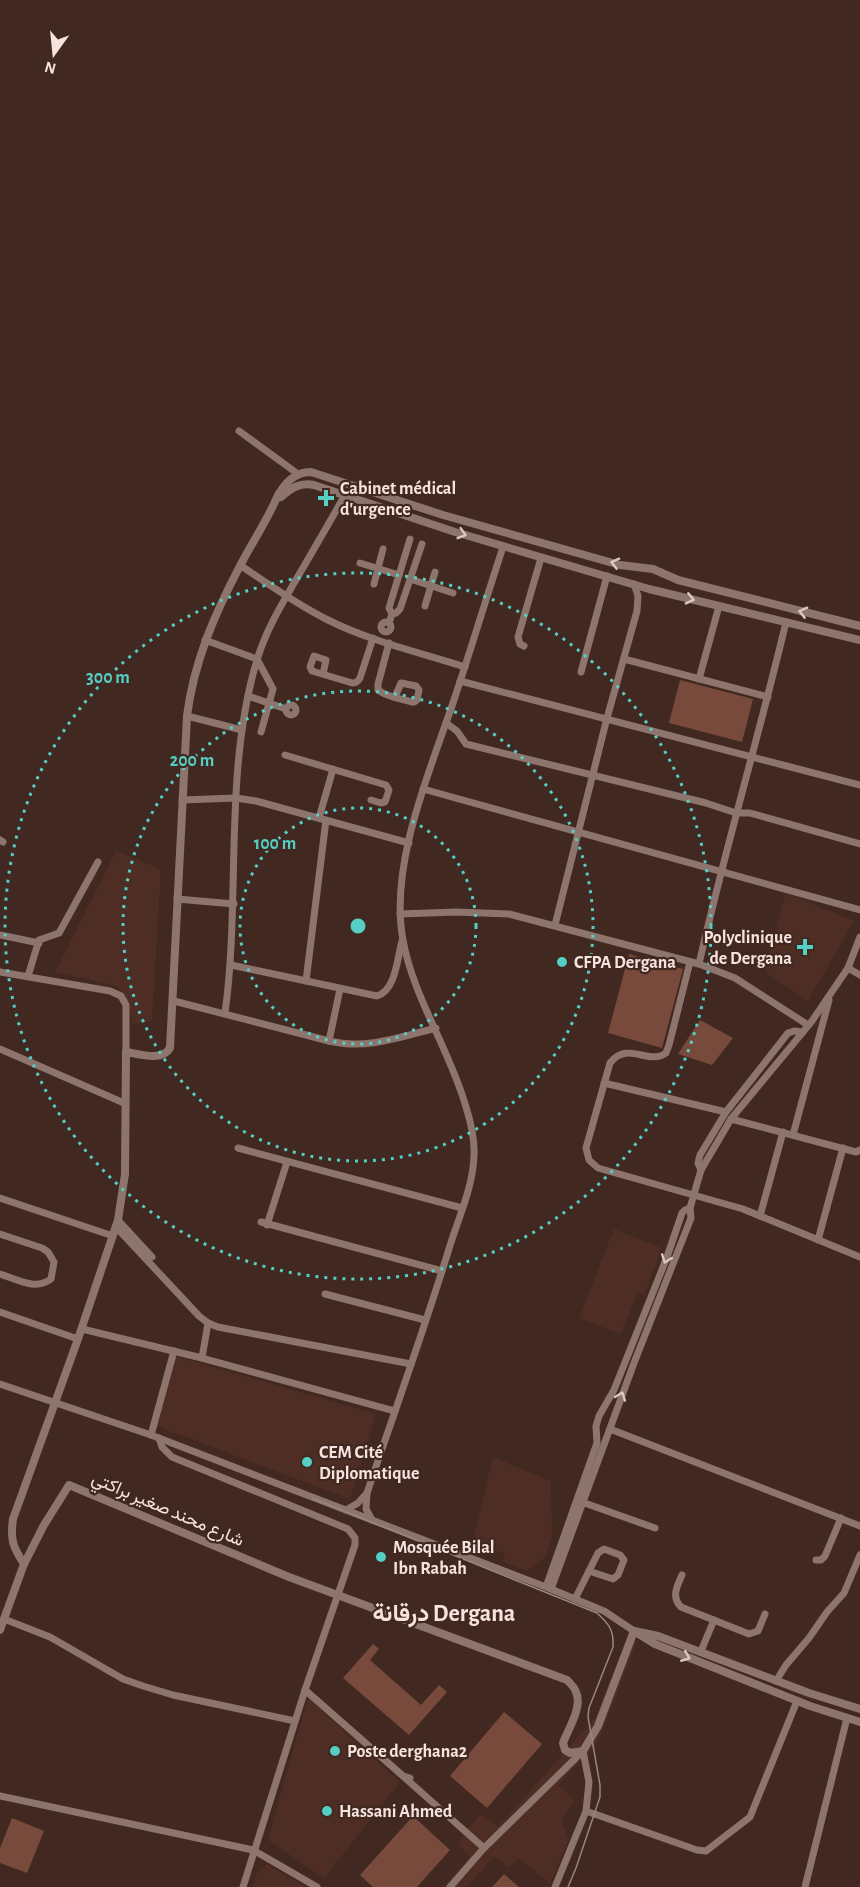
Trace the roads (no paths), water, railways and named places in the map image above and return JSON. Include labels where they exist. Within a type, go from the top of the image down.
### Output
[{"type":"street","points":[[239,431],[298,474]]},
{"type":"street","points":[[126,1052],[161,1056],[167,1054],[170,1048],[187,716],[194,676],[205,640],[240,565],[282,490],[298,474],[311,472],[483,527],[620,565],[641,567],[683,582],[860,626]]},
{"type":"street","points":[[273,507],[290,489],[304,484],[314,485],[503,547],[636,585],[860,640]]},
{"type":"street","points":[[225,1013],[231,965],[236,798],[242,730],[248,696],[257,659],[271,624],[345,495]]},
{"type":"street","points":[[395,697],[382,693],[377,686],[385,642],[382,624],[389,623],[392,614],[389,608],[410,539]]},
{"type":"street","points":[[392,614],[400,609],[422,544]]},
{"type":"street","points":[[372,1520],[366,1509],[367,1493],[462,1208],[472,1173],[474,1154],[473,1134],[458,1080],[416,983],[402,939],[401,876],[423,789],[503,547]]},
{"type":"street","points":[[374,584],[383,549]]},
{"type":"street","points":[[524,646],[520,644],[518,637],[541,558]]},
{"type":"street","points":[[360,563],[399,575]]},
{"type":"street","points":[[240,565],[326,619],[373,638],[465,667]]},
{"type":"street","points":[[555,925],[606,718],[638,607],[636,576],[641,567]]},
{"type":"street","points":[[425,606],[435,572]]},
{"type":"street","points":[[655,590],[659,583],[659,572]]},
{"type":"street","points":[[581,672],[607,576]]},
{"type":"street","points":[[410,579],[453,592]]},
{"type":"street","points":[[699,679],[718,606]]},
{"type":"street","points":[[699,964],[720,871],[768,697],[786,622]]},
{"type":"street","points":[[323,674],[351,683],[359,681],[373,638]]},
{"type":"street","points":[[205,640],[257,659],[273,686],[261,732]]},
{"type":"street","points":[[624,658],[768,697]]},
{"type":"street","points":[[460,681],[860,785]]},
{"type":"street","points":[[248,696],[286,709]]},
{"type":"street","points":[[187,716],[242,730]]},
{"type":"street","points":[[446,723],[457,731],[466,744],[706,803],[736,813],[750,813],[860,844]]},
{"type":"street","points":[[285,755],[386,785],[389,790],[385,802],[371,800]]},
{"type":"street","points":[[306,981],[322,819],[333,769]]},
{"type":"street","points":[[423,789],[860,910]]},
{"type":"street","points":[[182,800],[236,798],[256,801],[409,843]]},
{"type":"street","points":[[28,976],[39,940],[58,933],[98,862]]},
{"type":"street","points":[[177,899],[234,904]]},
{"type":"street","points":[[400,914],[496,913],[522,917],[699,964],[735,978],[808,1025]]},
{"type":"street","points":[[0,935],[39,944]]},
{"type":"street","points":[[548,1588],[690,1220],[692,1213],[690,1208],[701,1170],[728,1115],[803,1032],[848,968],[860,937]]},
{"type":"street","points":[[231,965],[372,997],[385,993],[391,985],[402,939]]},
{"type":"street","points":[[690,962],[666,1053],[655,1057],[633,1053],[620,1054],[610,1063],[586,1148],[589,1160],[604,1169],[695,1194],[759,1216],[860,1257]]},
{"type":"street","points":[[848,968],[860,975]]},
{"type":"street","points":[[1,973],[110,991],[120,996],[126,1005],[125,1174],[122,1201],[116,1228],[82,1329],[13,1519],[10,1535],[14,1548],[24,1564]]},
{"type":"street","points":[[329,1041],[340,989]]},
{"type":"street","points":[[793,1135],[830,994]]},
{"type":"street","points":[[174,1001],[350,1045],[371,1044],[436,1028]]},
{"type":"street","points":[[0,1049],[124,1103]]},
{"type":"street","points":[[604,1083],[728,1115],[856,1152],[860,1150]]},
{"type":"street","points":[[759,1216],[783,1132]]},
{"type":"street","points":[[238,1148],[462,1208]]},
{"type":"street","points":[[818,1240],[843,1148]]},
{"type":"street","points":[[287,1162],[264,1223],[442,1271]]},
{"type":"street","points":[[0,1198],[116,1228],[152,1257]]},
{"type":"street","points":[[580,1501],[597,1443],[598,1419],[614,1390],[682,1213],[690,1208]]},
{"type":"street","points":[[116,1228],[198,1316],[208,1323],[218,1327],[411,1364]]},
{"type":"street","points":[[0,1234],[42,1248],[48,1252],[54,1262],[51,1279],[37,1285],[0,1274]]},
{"type":"street","points":[[325,1294],[425,1320]]},
{"type":"street","points":[[0,1312],[78,1339]]},
{"type":"street","points":[[202,1358],[208,1323]]},
{"type":"street","points":[[82,1329],[202,1358],[395,1411]]},
{"type":"street","points":[[151,1435],[174,1351]]},
{"type":"street","points":[[0,1384],[151,1435],[548,1588],[611,1615],[655,1644],[797,1701],[860,1722]]},
{"type":"street","points":[[598,1419],[606,1419],[609,1430]]},
{"type":"street","points":[[597,1431],[602,1434],[609,1430]]},
{"type":"street","points":[[609,1430],[860,1526]]},
{"type":"street","points":[[159,1438],[162,1447],[172,1457],[348,1529],[354,1534],[355,1545],[305,1690],[243,1887]]},
{"type":"street","points":[[263,1495],[269,1480]]},
{"type":"street","name":"شارع محند صغير براكتي","points":[[0,1630],[24,1564],[44,1525],[69,1485],[337,1596]]},
{"type":"street","points":[[346,1510],[358,1503],[367,1493]]},
{"type":"street","points":[[580,1501],[655,1528]]},
{"type":"street","points":[[816,1560],[821,1560],[825,1556],[841,1518]]},
{"type":"street","points":[[575,1599],[589,1571],[598,1553],[602,1550],[609,1550],[623,1558],[619,1573],[613,1579],[589,1571]]},
{"type":"street","points":[[776,1681],[786,1665],[844,1593],[860,1555]]},
{"type":"street","points":[[682,1575],[675,1593],[676,1602],[681,1607],[753,1634],[760,1629],[765,1614]]},
{"type":"street","points":[[337,1596],[567,1680],[576,1692],[578,1701],[577,1709],[562,1743],[565,1750],[570,1753],[583,1751]]},
{"type":"street","points":[[4,1619],[50,1637],[133,1682],[173,1695],[295,1721]]},
{"type":"street","points":[[701,1651],[714,1620]]},
{"type":"street","points":[[450,1887],[484,1848],[583,1751],[598,1726],[634,1631]]},
{"type":"street","points":[[634,1631],[652,1634],[776,1681],[860,1709]]},
{"type":"street","points":[[783,1695],[788,1685]]},
{"type":"street","points":[[305,1690],[484,1848]]},
{"type":"street","points":[[586,1811],[697,1850],[706,1851],[750,1817],[797,1701]]},
{"type":"street","points":[[805,1887],[847,1718]]},
{"type":"street","points":[[555,1887],[586,1811],[589,1782],[583,1751]]},
{"type":"street","points":[[0,1796],[253,1850],[317,1887]]},
{"type":"tram line","points":[[312,1498],[597,1613],[608,1624],[613,1636],[613,1647],[589,1708],[588,1717],[600,1797],[568,1887]]},
{"type":"place","name":"Cabinet médical d'urgence","points":[[326,498]]},
{"type":"place","name":"Polyclinique de Dergana","points":[[805,947]]},
{"type":"place","name":"CFPA Dergana","points":[[562,962]]},
{"type":"place","name":"CEM Cité Diplomatique","points":[[307,1462]]},
{"type":"place","name":"Mosquée Bilal Ibn Rabah","points":[[381,1557]]},
{"type":"place","name":"Poste derghana2","points":[[335,1751]]},
{"type":"place","name":"Hassani Ahmed","points":[[327,1811]]},
{"type":"district","name":"درقانة Dergana","points":[[444,1613]]}]
